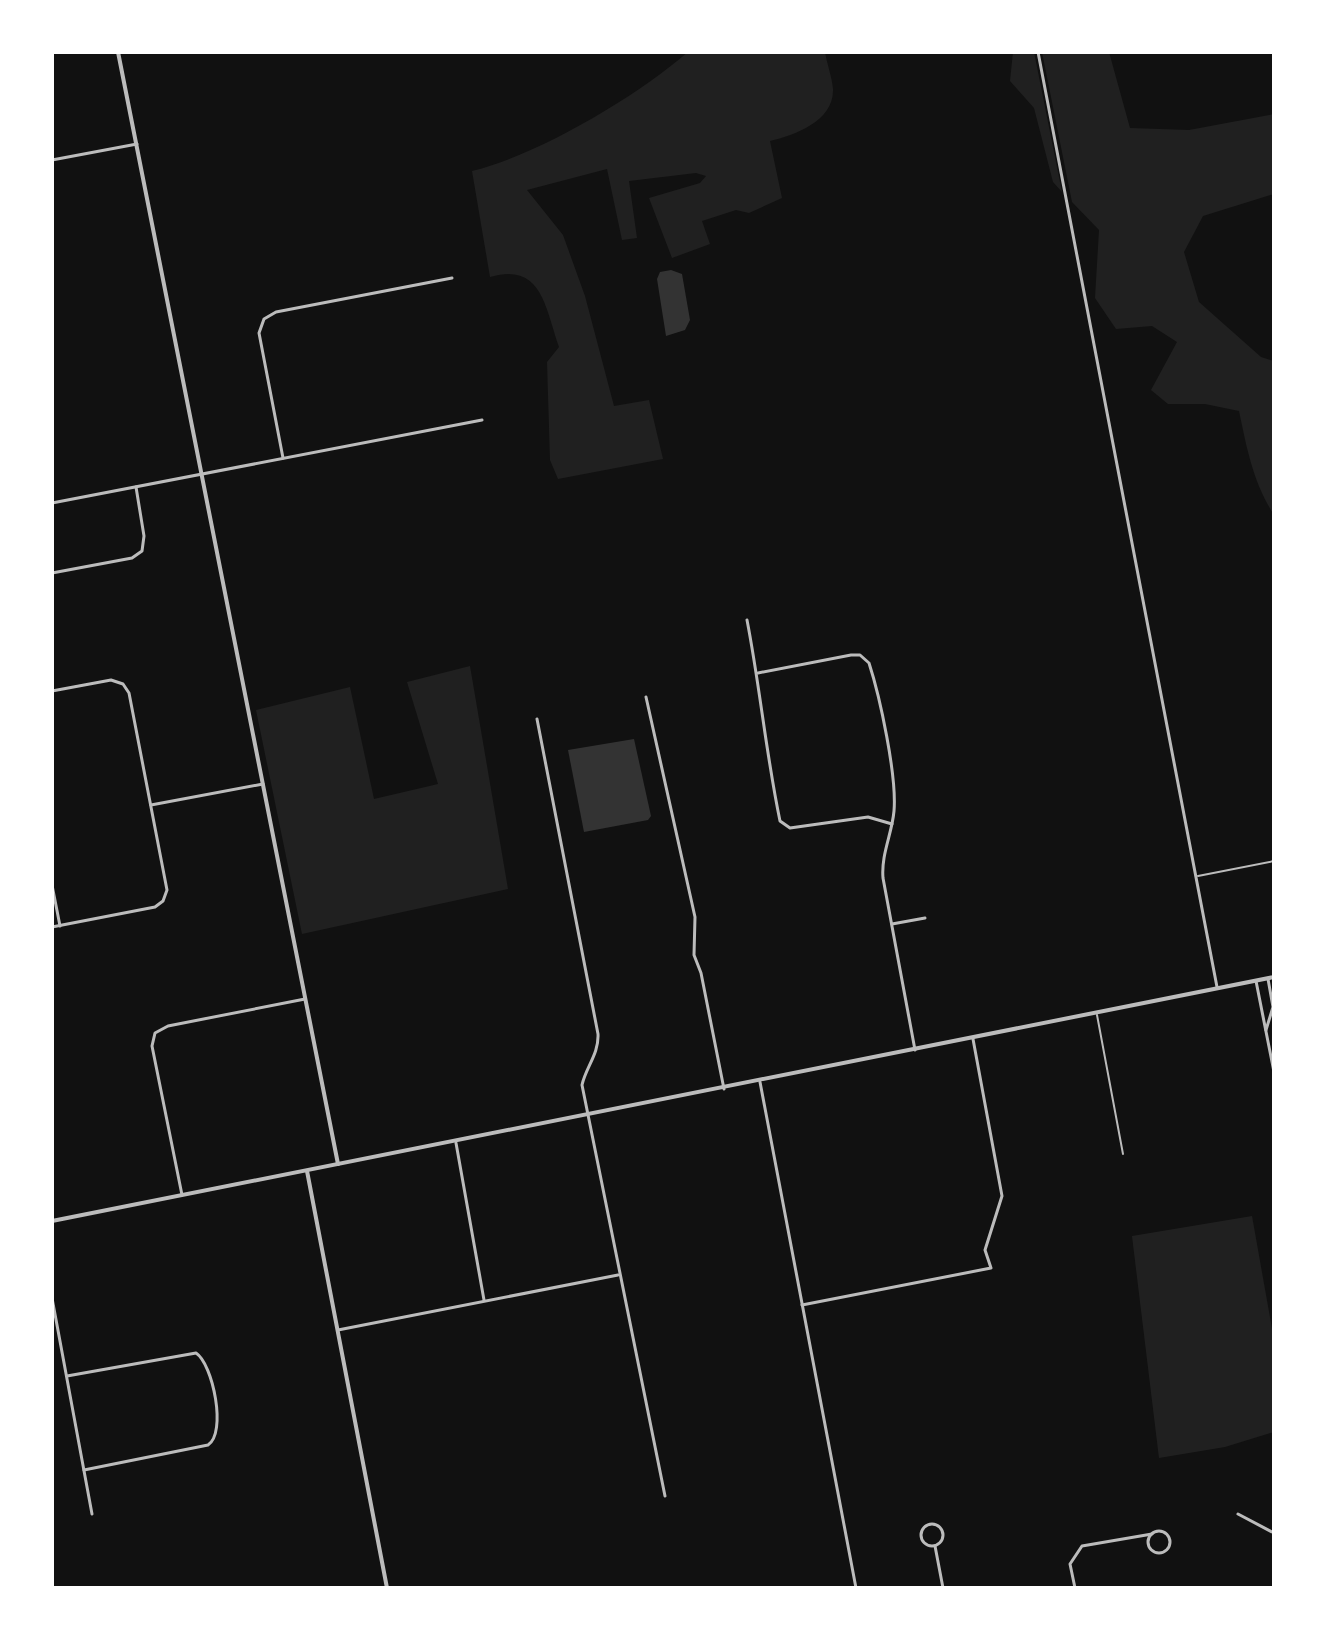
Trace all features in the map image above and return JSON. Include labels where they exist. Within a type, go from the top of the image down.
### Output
[{"type":"street","points":[[118,52],[338,1165]]},
{"type":"street","points":[[1038,52],[1218,988]]},
{"type":"street","points":[[52,160],[137,144]]},
{"type":"street","points":[[283,458],[259,333],[264,319],[276,312],[452,278]]},
{"type":"street","points":[[52,503],[482,420]]},
{"type":"street","points":[[52,573],[132,558],[142,551],[144,536],[136,487]]},
{"type":"street","points":[[747,620],[758,673],[766,753],[780,821],[790,828],[868,817],[892,824]]},
{"type":"street","points":[[758,673],[851,655],[866,659],[891,771],[892,824],[882,868],[915,1050]]},
{"type":"street","points":[[52,691],[111,680],[123,684],[129,693],[167,890],[163,901],[155,907],[52,927]]},
{"type":"street","points":[[646,697],[695,917],[694,955],[701,973],[724,1089]]},
{"type":"street","points":[[537,719],[598,1034],[595,1056],[585,1071],[582,1085],[665,1496]]},
{"type":"street","points":[[151,805],[263,784]]},
{"type":"street","points":[[52,885],[60,926]]},
{"type":"street","points":[[892,924],[925,918]]},
{"type":"street","points":[[52,1221],[456,1143],[1271,978],[1273,1007],[1266,1030]]},
{"type":"street","points":[[1256,981],[1274,1072]]},
{"type":"street","points":[[182,1195],[152,1046],[155,1033],[168,1026],[305,999]]},
{"type":"street","points":[[802,1305],[991,1268],[985,1250],[1002,1196],[973,1039]]},
{"type":"street","points":[[760,1082],[856,1588]]},
{"type":"street","points":[[456,1143],[484,1300]]},
{"type":"street","points":[[307,1171],[387,1588]]},
{"type":"street","points":[[338,1330],[618,1275]]},
{"type":"street","points":[[52,1298],[92,1514]]},
{"type":"street","points":[[67,1376],[196,1353],[206,1363],[219,1426],[215,1441],[208,1445],[84,1470]]},
{"type":"street","points":[[1238,1514],[1274,1533]]},
{"type":"street","points":[[930,1524],[939,1525],[944,1532],[942,1541],[935,1546],[926,1544],[921,1537],[923,1529],[930,1524]]},
{"type":"street","points":[[1075,1588],[1070,1564],[1082,1546],[1159,1531],[1167,1534],[1170,1542],[1167,1549],[1159,1552],[1152,1549],[1148,1542],[1152,1534]]},
{"type":"street","points":[[935,1546],[943,1588]]},
{"type":"lane","points":[[1196,876],[1274,861]]},
{"type":"lane","points":[[1097,1013],[1123,1154]]},
{"type":"shaded area","points":[[688,52],[825,52],[833,89],[832,100],[827,110],[811,125],[770,141],[782,198],[749,213],[736,210],[702,221],[710,244],[672,258],[649,198],[700,183],[706,176],[696,173],[629,181],[637,238],[622,240],[607,169],[527,190],[563,235],[585,296],[614,406],[649,400],[663,459],[558,479],[550,460],[547,362],[559,347],[545,303],[531,282],[521,276],[507,274],[490,277],[472,171],[556,138],[642,87]]},
{"type":"shaded area","points":[[1013,52],[1034,52],[1062,192],[1053,182],[1034,108],[1010,81]]},
{"type":"shaded area","points":[[1042,52],[1109,52],[1130,128],[1189,130],[1274,114],[1274,194],[1203,216],[1184,252],[1199,302],[1261,357],[1274,361],[1274,515],[1256,478],[1239,411],[1205,404],[1168,404],[1151,390],[1177,342],[1152,326],[1116,329],[1095,298],[1099,230],[1072,202]]},
{"type":"shaded area","points":[[671,270],[682,274],[690,320],[685,330],[666,336],[657,279],[660,272]]},
{"type":"shaded area","points":[[470,666],[508,889],[302,934],[256,710],[350,687],[374,799],[438,784],[407,682]]},
{"type":"shaded area","points":[[634,739],[651,816],[648,820],[584,832],[568,750]]},
{"type":"shaded area","points":[[1252,1216],[1274,1340],[1274,1432],[1225,1447],[1159,1458],[1132,1236]]}]
